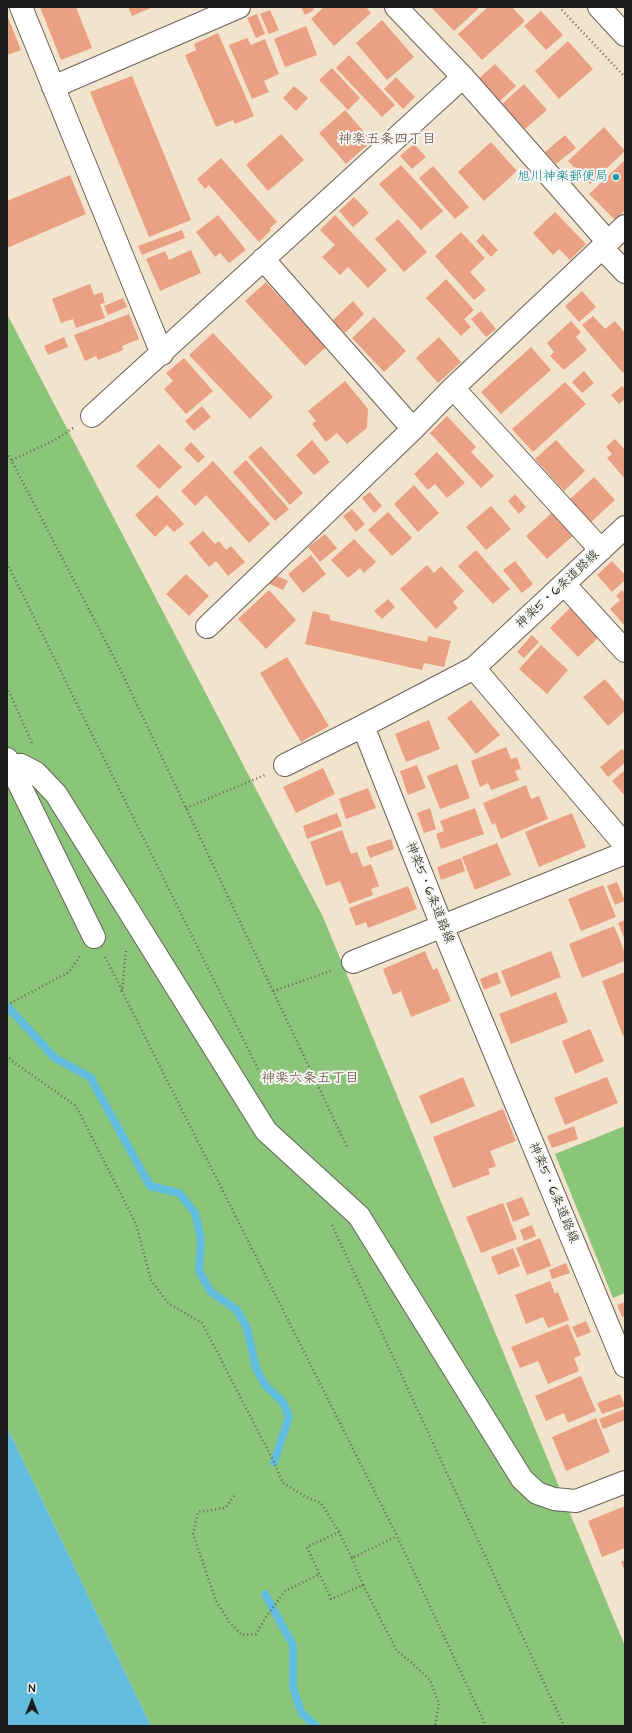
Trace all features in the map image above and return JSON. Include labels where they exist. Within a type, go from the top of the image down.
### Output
[{"type":"main road","points":[[20,7],[162,354]]},
{"type":"main road","points":[[53,87],[239,7]]},
{"type":"main road","points":[[396,7],[463,77],[605,245],[625,272]]},
{"type":"main road","points":[[599,7],[625,34]]},
{"type":"main road","points":[[92,416],[162,354],[262,259],[463,77]]},
{"type":"main road","points":[[207,627],[413,430],[453,388],[625,226]]},
{"type":"main road","points":[[262,259],[413,430]]},
{"type":"main road","points":[[453,388],[601,550]]},
{"type":"main road","name":"神楽5・6条道路線","points":[[625,527],[474,668],[363,726],[442,926],[625,1366]]},
{"type":"main road","points":[[564,584],[625,651]]},
{"type":"main road","points":[[474,668],[625,845]]},
{"type":"main road","points":[[285,765],[363,726]]},
{"type":"main road","points":[[9,762],[21,765],[36,773],[56,794],[266,1131],[359,1216],[522,1479],[537,1493],[554,1499],[576,1501],[625,1482]]},
{"type":"main road","points":[[9,762],[94,937]]},
{"type":"main road","points":[[354,962],[625,853]]},
{"type":"path","points":[[559,7],[625,77]]},
{"type":"path","points":[[12,460],[55,440]]},
{"type":"path","points":[[7,452],[121,671],[347,1147]]},
{"type":"path","points":[[7,687],[37,755],[36,773]]},
{"type":"path","points":[[186,808],[285,765]]},
{"type":"path","points":[[122,991],[129,909]]},
{"type":"path","points":[[7,1005],[69,972],[94,937],[397,1536],[486,1726]]},
{"type":"path","points":[[273,991],[327,972]]},
{"type":"path","points":[[7,1055],[12,1061],[76,1106],[136,1224],[151,1280],[168,1303],[202,1323],[284,1483],[306,1497],[321,1503],[339,1532],[363,1585],[397,1651],[412,1662],[430,1680],[439,1704],[435,1726]]},
{"type":"path","points":[[234,1496],[225,1508],[198,1512],[193,1534],[216,1601],[230,1623],[242,1635],[256,1634],[266,1617],[285,1591],[320,1574]]},
{"type":"path","points":[[339,1532],[307,1547],[331,1599],[363,1585]]},
{"type":"path","points":[[352,1558],[397,1536]]},
{"type":"green space","points":[[7,314],[323,917],[625,1646],[625,1726],[151,1726],[7,1427]]},
{"type":"green space","points":[[625,1126],[625,1293],[613,1298],[555,1154]]},
{"type":"water","points":[[7,1427],[151,1726],[7,1726]]},
{"type":"building","points":[[40,7],[76,7],[92,48],[61,60]]},
{"type":"building","points":[[128,7],[153,7],[132,16]]},
{"type":"building","points":[[301,7],[313,7],[314,10],[305,15]]},
{"type":"building","points":[[324,7],[366,7],[371,13],[334,46],[311,19]]},
{"type":"building","points":[[431,7],[480,7],[454,31]]},
{"type":"building","points":[[488,7],[512,7],[525,21],[482,60],[458,34]]},
{"type":"building","points":[[270,10],[279,30],[269,34],[260,14]]},
{"type":"building","points":[[541,11],[563,35],[546,50],[524,26]]},
{"type":"building","points":[[257,14],[265,34],[256,38],[247,18]]},
{"type":"building","points":[[7,15],[21,50],[7,55]]},
{"type":"building","points":[[382,20],[414,57],[387,80],[356,43]]},
{"type":"building","points":[[306,26],[317,55],[285,67],[274,39]]},
{"type":"building","points":[[218,33],[254,116],[235,124],[233,120],[216,127],[185,55],[196,50],[194,44]]},
{"type":"building","points":[[247,38],[251,45],[265,39],[279,74],[264,81],[269,92],[252,99],[229,45]]},
{"type":"building","points":[[568,41],[593,69],[559,99],[535,71]]},
{"type":"building","points":[[349,55],[395,105],[382,117],[336,68]]},
{"type":"building","points":[[495,64],[516,86],[499,102],[478,79]]},
{"type":"building","points":[[332,68],[360,98],[348,110],[319,80]]},
{"type":"building","points":[[132,76],[191,220],[149,237],[90,92]]},
{"type":"building","points":[[396,77],[415,97],[403,109],[384,89]]},
{"type":"building","points":[[524,84],[547,110],[525,129],[502,104]]},
{"type":"building","points":[[294,86],[308,98],[296,111],[283,98]]},
{"type":"building","points":[[345,110],[372,141],[346,164],[319,133]]},
{"type":"building","points":[[604,127],[625,151],[590,184],[568,161]]},
{"type":"building","points":[[281,134],[304,160],[268,191],[246,165]]},
{"type":"building","points":[[565,135],[576,148],[556,164],[545,152]]},
{"type":"building","points":[[491,142],[517,171],[484,201],[458,172]]},
{"type":"building","points":[[414,144],[426,157],[412,169],[400,156]]},
{"type":"building","points":[[221,158],[277,222],[259,242],[209,185],[205,189],[197,179]]},
{"type":"building","name":"旭川神楽郵便局","points":[[625,160],[625,210],[615,220],[589,194]]},
{"type":"building","points":[[401,165],[443,211],[421,230],[379,184]]},
{"type":"building","points":[[433,166],[469,207],[455,219],[419,178]]},
{"type":"building","points":[[70,175],[86,214],[7,248],[7,201]]},
{"type":"building","points":[[354,197],[369,213],[353,227],[339,211]]},
{"type":"building","points":[[555,212],[586,244],[570,260],[559,249],[553,255],[533,233]]},
{"type":"building","points":[[218,215],[246,250],[229,263],[220,253],[215,257],[196,232]]},
{"type":"building","points":[[335,215],[387,270],[368,288],[348,267],[340,275],[322,257],[335,245],[320,230]]},
{"type":"building","points":[[398,219],[427,252],[404,272],[375,239]]},
{"type":"building","points":[[182,230],[185,238],[142,255],[138,246]]},
{"type":"building","points":[[461,232],[485,258],[470,272],[486,290],[474,300],[435,256]]},
{"type":"building","points":[[483,234],[498,250],[491,257],[476,241]]},
{"type":"building","points":[[191,250],[201,273],[160,291],[146,259],[165,251],[169,260]]},
{"type":"building","points":[[446,279],[474,310],[464,319],[471,327],[461,336],[426,298]]},
{"type":"building","points":[[266,282],[326,347],[305,366],[245,301]]},
{"type":"building","points":[[90,284],[94,295],[102,292],[105,303],[100,304],[105,318],[76,328],[73,319],[61,323],[52,299]]},
{"type":"building","points":[[582,291],[596,307],[579,322],[565,306]]},
{"type":"building","points":[[123,298],[127,307],[108,315],[104,306]]},
{"type":"building","points":[[353,301],[364,314],[345,333],[333,320]]},
{"type":"building","points":[[481,311],[496,329],[486,337],[471,319]]},
{"type":"building","points":[[129,314],[139,339],[122,346],[123,350],[98,360],[96,356],[85,361],[74,335]]},
{"type":"building","points":[[593,316],[605,329],[615,321],[625,333],[625,371],[623,373],[582,325]]},
{"type":"building","points":[[374,317],[406,351],[384,372],[352,338]]},
{"type":"building","points":[[571,321],[581,332],[576,337],[587,350],[564,370],[550,356],[554,352],[547,343]]},
{"type":"building","points":[[213,333],[273,397],[250,419],[189,355]]},
{"type":"building","points":[[64,337],[68,347],[48,355],[44,346]]},
{"type":"building","points":[[439,337],[461,362],[438,383],[416,358]]},
{"type":"building","points":[[531,347],[551,370],[501,414],[481,392]]},
{"type":"building","points":[[184,358],[213,391],[186,414],[164,389],[173,381],[166,373]]},
{"type":"building","points":[[584,371],[594,383],[582,393],[572,382]]},
{"type":"building","points":[[345,381],[368,409],[367,428],[347,444],[337,433],[326,442],[312,424],[316,421],[308,411]]},
{"type":"building","points":[[565,382],[586,404],[533,452],[512,429]]},
{"type":"building","points":[[622,386],[625,389],[625,399],[619,404],[611,395]]},
{"type":"building","points":[[202,406],[211,417],[194,431],[185,421]]},
{"type":"building","points":[[447,416],[476,447],[471,452],[494,476],[481,488],[430,433]]},
{"type":"building","points":[[615,439],[625,450],[625,479],[607,458],[612,454],[606,447]]},
{"type":"building","points":[[312,440],[330,462],[314,475],[296,455]]},
{"type":"building","points":[[556,440],[585,471],[564,491],[535,459]]},
{"type":"building","points":[[191,442],[205,457],[198,463],[184,449]]},
{"type":"building","points":[[159,444],[182,467],[159,489],[136,466]]},
{"type":"building","points":[[261,446],[303,493],[290,505],[248,457]]},
{"type":"building","points":[[437,452],[465,483],[447,498],[435,484],[428,490],[414,474]]},
{"type":"building","points":[[246,460],[289,509],[275,521],[233,472]]},
{"type":"building","points":[[213,461],[270,524],[249,543],[206,495],[195,506],[181,491]]},
{"type":"building","points":[[594,477],[615,500],[591,522],[570,499]]},
{"type":"building","points":[[414,485],[439,513],[418,532],[394,504]]},
{"type":"building","points":[[370,492],[382,506],[374,513],[362,498]]},
{"type":"building","points":[[515,494],[526,507],[519,514],[508,501]]},
{"type":"building","points":[[157,495],[184,524],[174,532],[167,525],[155,537],[135,515]]},
{"type":"building","points":[[491,506],[511,529],[486,550],[466,527]]},
{"type":"building","points":[[352,509],[365,524],[356,532],[343,516]]},
{"type":"building","points":[[554,511],[575,534],[547,559],[526,536]]},
{"type":"building","points":[[388,512],[412,538],[392,556],[368,530]]},
{"type":"building","points":[[203,531],[215,544],[219,541],[226,550],[231,546],[245,562],[228,576],[216,561],[209,567],[189,543]]},
{"type":"building","points":[[325,534],[337,548],[320,562],[308,547]]},
{"type":"building","points":[[354,539],[376,562],[364,573],[360,568],[348,578],[331,560]]},
{"type":"building","points":[[476,550],[510,589],[493,604],[458,566]]},
{"type":"building","points":[[311,555],[326,574],[303,593],[288,574]]},
{"type":"building","points":[[515,561],[533,584],[522,593],[503,570]]},
{"type":"building","points":[[612,561],[625,575],[625,580],[612,592],[597,575]]},
{"type":"building","points":[[427,565],[434,573],[441,566],[464,591],[453,602],[458,608],[436,629],[400,589]]},
{"type":"building","points":[[186,574],[209,596],[189,616],[166,594]]},
{"type":"building","points":[[272,574],[288,581],[283,590],[267,583]]},
{"type":"building","points":[[269,590],[296,620],[266,649],[238,619]]},
{"type":"building","points":[[622,590],[625,594],[625,626],[610,609],[620,600],[616,596]]},
{"type":"building","points":[[388,599],[395,607],[382,619],[374,611]]},
{"type":"building","points":[[570,608],[598,638],[578,657],[550,628]]},
{"type":"building","points":[[313,611],[330,615],[330,620],[427,642],[428,636],[451,641],[444,667],[424,663],[422,670],[305,644]]},
{"type":"building","points":[[532,635],[539,642],[524,658],[517,652]]},
{"type":"building","points":[[541,645],[568,670],[547,694],[519,669]]},
{"type":"building","points":[[287,657],[329,726],[301,742],[260,673]]},
{"type":"building","points":[[605,679],[625,703],[625,711],[608,726],[583,697]]},
{"type":"building","points":[[471,700],[500,735],[476,754],[447,718]]},
{"type":"building","points":[[429,720],[440,749],[406,762],[395,734]]},
{"type":"building","points":[[506,747],[511,759],[517,757],[521,769],[515,771],[519,780],[491,790],[488,783],[480,787],[471,761]]},
{"type":"building","points":[[622,749],[625,752],[625,763],[608,777],[600,767]]},
{"type":"building","points":[[457,764],[470,798],[440,809],[427,776]]},
{"type":"building","points":[[417,765],[426,788],[408,795],[400,771]]},
{"type":"building","points":[[323,768],[335,794],[296,813],[283,787]]},
{"type":"building","points":[[625,770],[625,796],[612,781]]},
{"type":"building","points":[[526,785],[531,799],[539,796],[548,819],[501,839],[495,823],[492,825],[483,803]]},
{"type":"building","points":[[368,788],[376,808],[346,819],[339,799]]},
{"type":"building","points":[[430,808],[436,829],[424,833],[417,813]]},
{"type":"building","points":[[475,808],[484,834],[441,849],[436,834],[444,831],[440,821]]},
{"type":"building","points":[[337,813],[342,826],[307,839],[303,826]]},
{"type":"building","points":[[572,813],[586,847],[539,867],[525,832]]},
{"type":"building","points":[[342,830],[351,854],[357,852],[363,867],[371,864],[379,886],[371,889],[373,895],[349,904],[340,881],[326,886],[310,842]]},
{"type":"building","points":[[391,839],[394,849],[370,858],[366,847]]},
{"type":"building","points":[[497,843],[511,875],[475,890],[462,857]]},
{"type":"building","points":[[461,858],[465,871],[441,880],[437,867]]},
{"type":"building","points":[[617,882],[625,901],[615,905],[607,886]]},
{"type":"building","points":[[603,885],[616,917],[581,931],[568,899]]},
{"type":"building","points":[[408,886],[417,909],[368,928],[366,922],[356,926],[349,908]]},
{"type":"building","points":[[625,920],[625,940],[618,923]]},
{"type":"building","points":[[614,926],[625,953],[625,961],[582,978],[569,944]]},
{"type":"building","points":[[425,951],[433,970],[437,968],[451,1001],[411,1017],[401,991],[393,995],[383,969]]},
{"type":"building","points":[[551,951],[561,977],[511,997],[501,971]]},
{"type":"building","points":[[497,972],[501,983],[484,990],[480,979]]},
{"type":"building","points":[[625,972],[625,1035],[623,1036],[602,981]]},
{"type":"building","points":[[556,992],[568,1022],[511,1044],[499,1014]]},
{"type":"building","points":[[590,1029],[604,1061],[575,1074],[562,1041]]},
{"type":"building","points":[[463,1077],[475,1106],[431,1124],[419,1096]]},
{"type":"building","points":[[607,1077],[618,1103],[565,1125],[554,1098]]},
{"type":"building","points":[[503,1109],[516,1141],[490,1151],[496,1166],[488,1169],[490,1174],[453,1188],[433,1137]]},
{"type":"building","points":[[574,1126],[578,1139],[552,1148],[547,1136]]},
{"type":"building","points":[[522,1197],[530,1215],[513,1222],[506,1203]]},
{"type":"building","points":[[503,1203],[517,1239],[481,1253],[466,1217]]},
{"type":"building","points":[[532,1225],[536,1236],[524,1241],[520,1230]]},
{"type":"building","points":[[540,1238],[551,1266],[527,1275],[516,1248]]},
{"type":"building","points":[[513,1248],[520,1266],[498,1275],[491,1257]]},
{"type":"building","points":[[566,1263],[570,1273],[552,1279],[549,1270]]},
{"type":"building","points":[[550,1281],[555,1294],[558,1292],[569,1320],[548,1328],[543,1317],[526,1324],[515,1295]]},
{"type":"building","points":[[625,1302],[625,1316],[622,1317],[617,1305]]},
{"type":"building","points":[[586,1321],[591,1332],[577,1338],[572,1327]]},
{"type":"building","points":[[568,1324],[581,1355],[574,1358],[579,1371],[548,1384],[538,1361],[520,1368],[511,1347]]},
{"type":"building","points":[[581,1376],[596,1411],[568,1423],[564,1413],[546,1421],[535,1396]]},
{"type":"building","points":[[620,1394],[625,1406],[602,1414],[597,1403]]},
{"type":"building","points":[[625,1409],[625,1420],[603,1429],[599,1419]]},
{"type":"building","points":[[596,1418],[610,1452],[566,1471],[552,1437]]},
{"type":"building","points":[[625,1506],[625,1548],[602,1557],[588,1521]]},
{"type":"building","points":[[625,1560],[625,1571],[621,1562]]},
{"type":"waterway","points":[[7,1006],[55,1058],[90,1077],[150,1186],[179,1193],[195,1213],[201,1238],[199,1271],[211,1292],[237,1310],[247,1328],[256,1368],[265,1385],[283,1402],[289,1417],[274,1462]]},
{"type":"waterway","points":[[265,1594],[293,1645],[293,1687],[301,1712],[316,1726]]},
{"type":"place","name":"旭川神楽郵便局","points":[[616,177]]},
{"type":"district","name":"神楽五条四丁目","points":[[387,140]]},
{"type":"district","name":"神楽六条五丁目","points":[[310,1079]]}]
